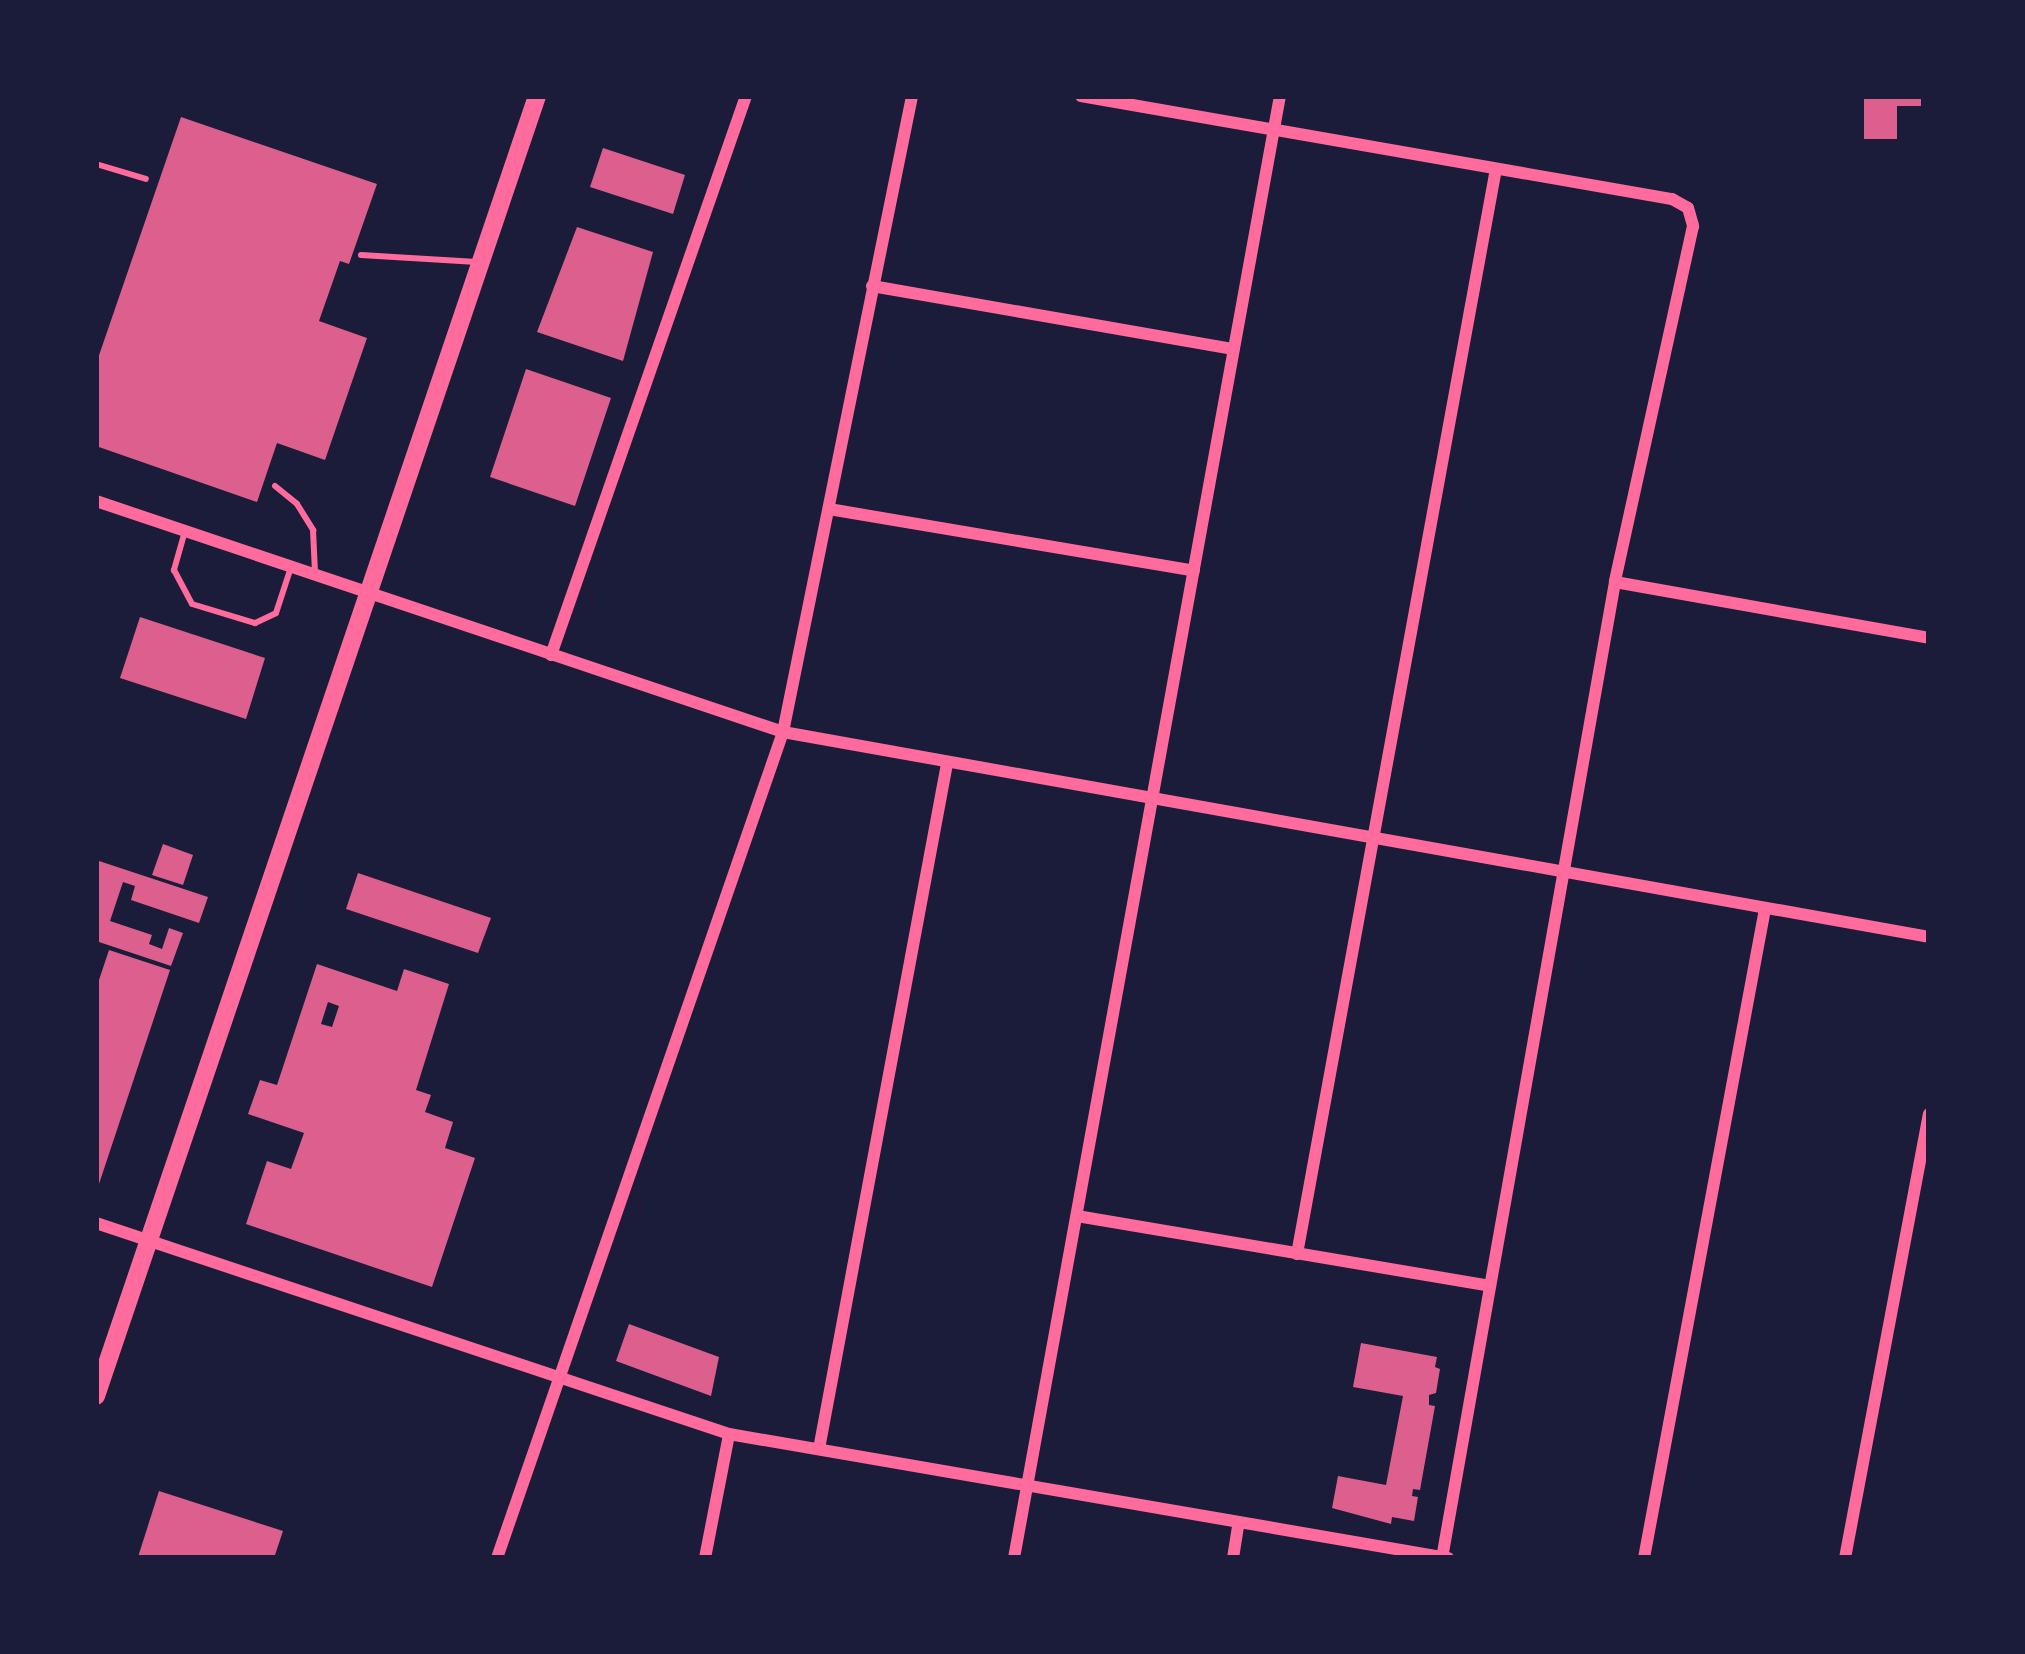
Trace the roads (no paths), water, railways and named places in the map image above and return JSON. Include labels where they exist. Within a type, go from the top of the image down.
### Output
[{"type":"main road","points":[[96,1396],[537,96]]},
{"type":"street","points":[[551,656],[746,96]]},
{"type":"street","points":[[496,1558],[783,732],[912,96]]},
{"type":"street","points":[[96,1223],[729,1434],[1444,1558],[1616,582],[1693,226],[1688,208],[1672,199],[1081,96]]},
{"type":"street","points":[[1015,1558],[1280,96]]},
{"type":"street","points":[[1297,1254],[1496,169]]},
{"type":"street","points":[[872,286],[1234,349]]},
{"type":"street","points":[[96,501],[783,732],[1929,938]]},
{"type":"street","points":[[829,509],[1194,571]]},
{"type":"street","points":[[1616,582],[1929,638]]},
{"type":"street","points":[[819,1449],[947,764]]},
{"type":"street","points":[[1644,1558],[1765,909]]},
{"type":"street","points":[[1845,1558],[1929,1114]]},
{"type":"street","points":[[1077,1216],[1490,1286]]},
{"type":"street","points":[[705,1558],[729,1434]]},
{"type":"street","points":[[1233,1558],[1239,1522]]},
{"type":"lane","points":[[96,164],[146,179]]},
{"type":"lane","points":[[361,255],[481,262]]},
{"type":"lane","points":[[275,486],[297,504],[313,530],[315,576]]},
{"type":"lane","points":[[185,531],[174,570],[192,604],[255,623],[276,613],[291,567]]}]
